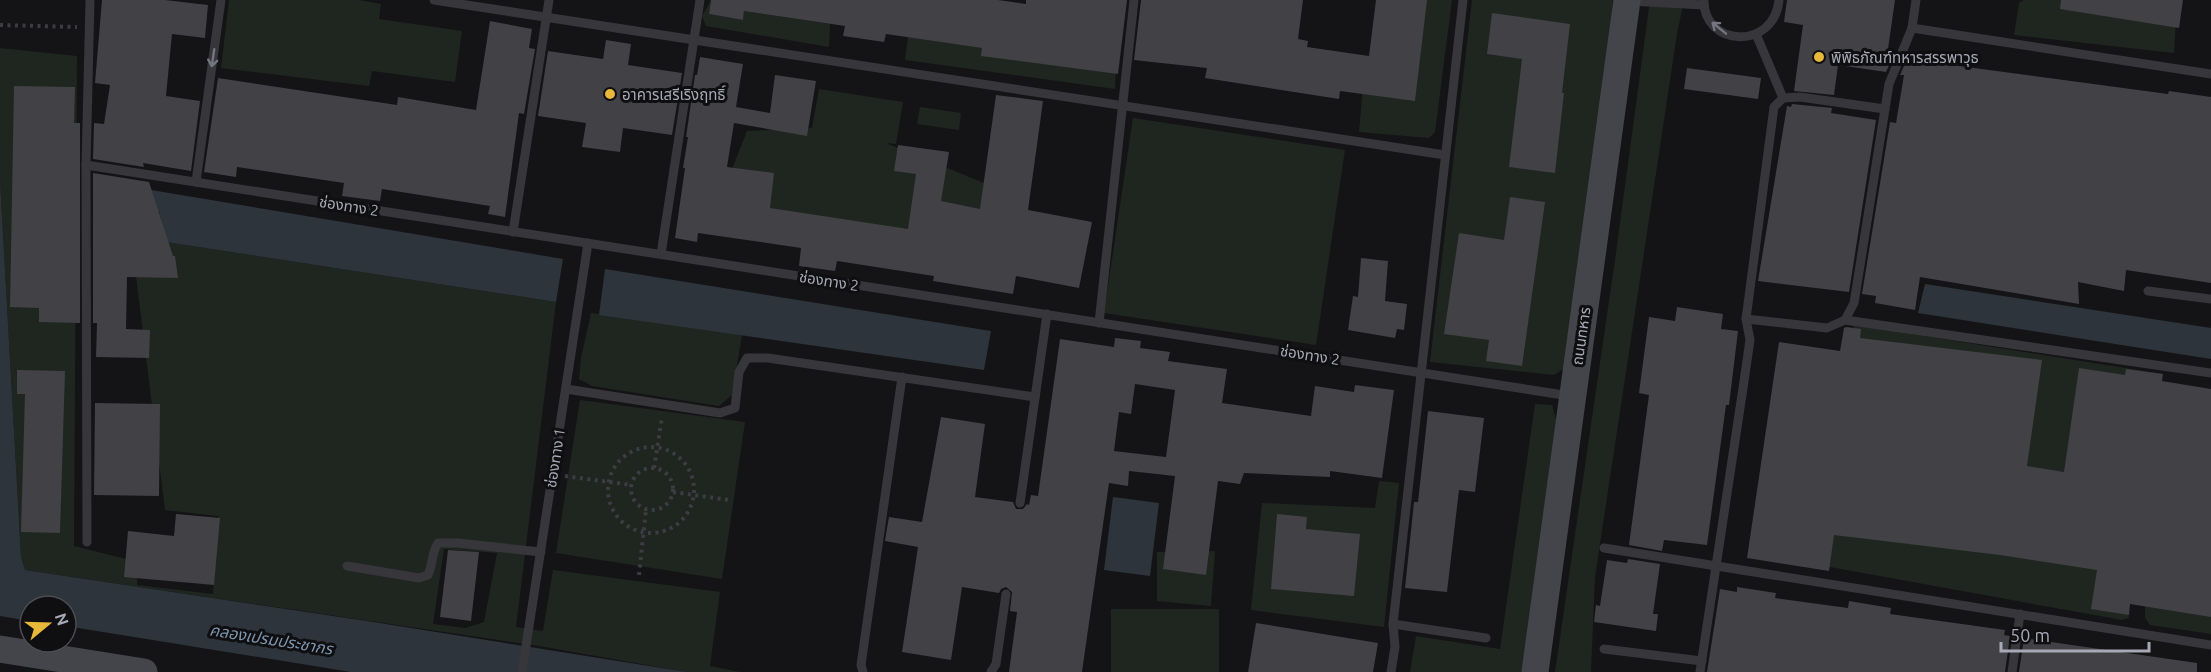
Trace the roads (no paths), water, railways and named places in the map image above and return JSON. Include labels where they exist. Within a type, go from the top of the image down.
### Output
[{"type":"main road","name":"ถนนทหาร","points":[[1535,672],[1627,0]]},
{"type":"main road","points":[[0,649],[28,658],[140,672]]},
{"type":"lane","points":[[87,542],[86,165],[90,0]]},
{"type":"lane","points":[[196,182],[221,0]]},
{"type":"lane","points":[[434,0],[1445,155]]},
{"type":"lane","points":[[513,232],[549,0]]},
{"type":"lane","points":[[661,255],[700,0]]},
{"type":"lane","points":[[1099,323],[1134,0]]},
{"type":"lane","points":[[1391,672],[1395,648],[1393,624],[1420,372],[1464,0]]},
{"type":"lane","points":[[1627,0],[1704,3],[1712,22],[1725,34],[1749,37],[1770,24],[1776,14],[1779,0]]},
{"type":"lane","points":[[1845,320],[1854,303],[1889,84],[1912,28],[1916,0]]},
{"type":"lane","points":[[1912,28],[2211,74]]},
{"type":"lane","points":[[1756,34],[1783,98]]},
{"type":"lane","points":[[1700,672],[1750,340],[1746,319],[1774,107],[1783,98],[1800,97],[1885,109]]},
{"type":"lane","name":"ช่องทาง 2","points":[[86,165],[1573,396]]},
{"type":"lane","name":"ช่องทาง 1","points":[[522,672],[588,243]]},
{"type":"lane","points":[[2148,291],[2211,299]]},
{"type":"lane","points":[[1020,503],[1047,314]]},
{"type":"lane","points":[[1746,319],[1827,328],[1845,320],[2211,373]]},
{"type":"lane","points":[[566,389],[720,413],[735,408],[739,372],[747,358],[768,358],[1035,397]]},
{"type":"lane","points":[[863,672],[861,665],[902,377]]},
{"type":"lane","points":[[348,566],[419,578],[428,575],[432,568],[434,549],[438,543],[541,552]]},
{"type":"lane","points":[[1604,548],[2211,645]]},
{"type":"lane","points":[[991,672],[996,664],[1006,594]]},
{"type":"lane","points":[[2012,672],[2020,614]]},
{"type":"lane","points":[[1393,624],[1486,638]]},
{"type":"lane","points":[[1604,649],[1702,661]]},
{"type":"water","name":"คลองเปรมประชากร","points":[[0,180],[21,557],[25,570],[687,672],[351,672],[78,628],[78,594],[18,594],[18,619],[0,616]]},
{"type":"water","points":[[151,190],[563,259],[556,302],[166,242],[159,211],[150,210]]},
{"type":"water","points":[[605,269],[991,331],[984,370],[599,315]]},
{"type":"water","points":[[1925,284],[2211,328],[2211,359],[1918,313]]},
{"type":"water","points":[[1113,497],[1159,503],[1150,576],[1104,570]]},
{"type":"place","name":"พิพิธภัณฑ์ทหารสรรพาวุธ","points":[[1819,57]]},
{"type":"place","name":"อาคารเสรีเริงฤทธิ์","points":[[610,94]]}]
